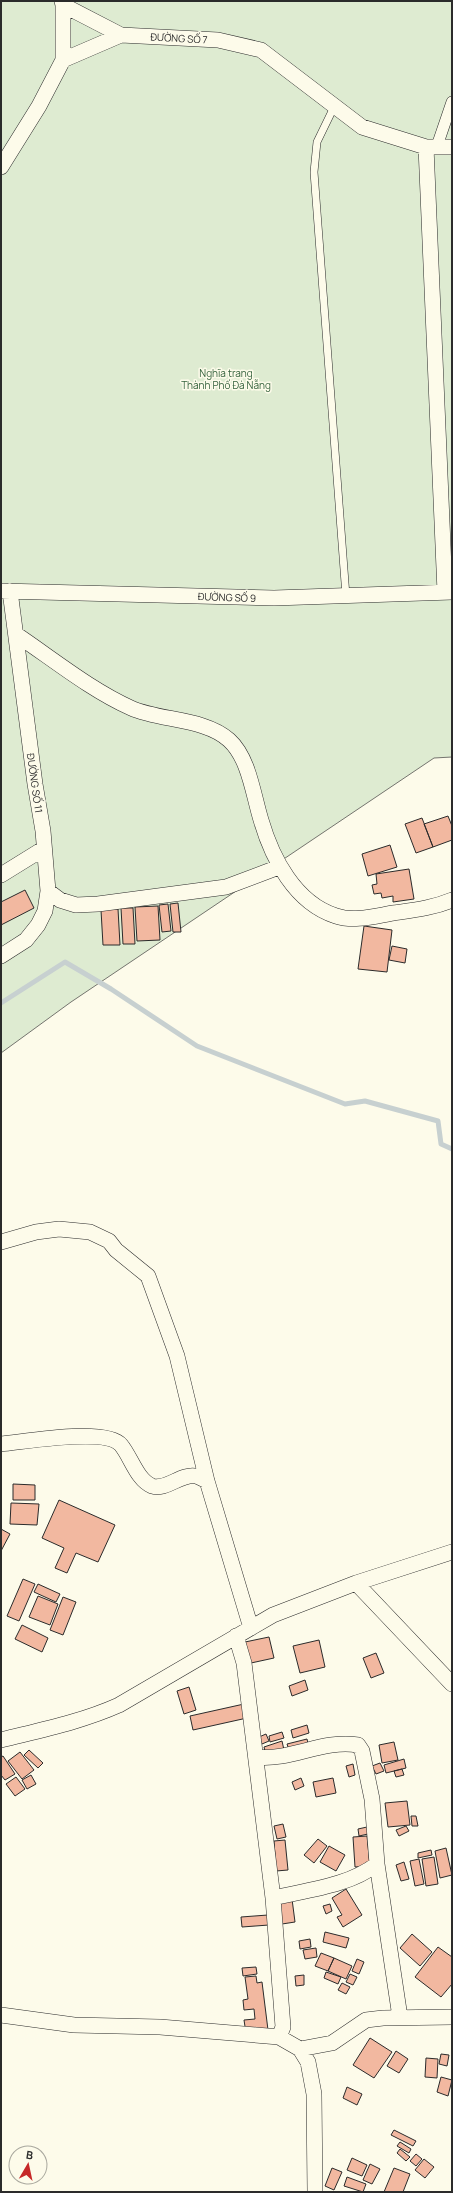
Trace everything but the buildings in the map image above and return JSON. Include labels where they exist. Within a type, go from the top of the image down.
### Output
[{"type":"street","name":"ĐƯỜNG SỐ 7","points":[[1,167],[39,106],[63,60],[62,3],[122,35],[218,40],[261,50],[283,65],[334,107],[362,127],[439,147]]},
{"type":"street","points":[[63,60],[122,35]]},
{"type":"street","points":[[449,592],[439,147],[452,102]]},
{"type":"street","name":"ĐƯỜNG SỐ 9","points":[[5,591],[274,598],[449,592]]},
{"type":"street","name":"ĐƯỜNG SỐ 11","points":[[1,956],[26,940],[38,925],[45,911],[48,891],[43,849],[43,831],[35,784],[17,635],[5,591]]},
{"type":"street","points":[[17,635],[113,699],[133,709],[206,728],[228,738],[241,752],[263,827],[279,867],[300,893],[318,907],[337,916],[359,918],[434,907],[452,900]]},
{"type":"street","points":[[1,875],[43,849]]},
{"type":"street","points":[[48,891],[60,900],[76,905],[98,904],[226,887],[279,867]]},
{"type":"street","points":[[1,1242],[36,1232],[59,1229],[90,1232],[109,1242],[116,1250],[148,1276],[177,1356],[207,1481],[251,1628]]},
{"type":"street","points":[[1,1444],[97,1435],[120,1443],[145,1482],[153,1486],[162,1486],[196,1476],[207,1481]]},
{"type":"street","points":[[1,1740],[82,1720],[114,1708],[236,1636],[291,1607],[356,1583],[452,1552]]},
{"type":"street","points":[[356,1583],[452,1684]]},
{"type":"street","points":[[236,1636],[244,1663],[273,1898],[283,2027],[279,2037]]},
{"type":"street","points":[[256,1757],[271,1758],[344,1743],[358,1745],[362,1751],[372,1799],[378,1864],[400,2018]]},
{"type":"street","points":[[273,1898],[355,1877],[378,1864]]},
{"type":"street","points":[[1,2015],[74,2025],[160,2027],[279,2037],[300,2049],[308,2062],[314,2094],[314,2192]]},
{"type":"street","points":[[300,2049],[332,2042],[366,2020],[452,2017]]},
{"type":"lane","points":[[334,107],[317,142],[314,172],[346,596]]},
{"type":"green space","name":"Nghĩa trang Thành Phố Đà Nẵng","points":[[1,1],[452,1],[452,757],[434,758],[71,1002],[1,1053]]},
{"type":"waterway","points":[[1,1003],[65,962],[111,989],[197,1046],[345,1104],[365,1101],[438,1121],[441,1144],[452,1149]]}]
